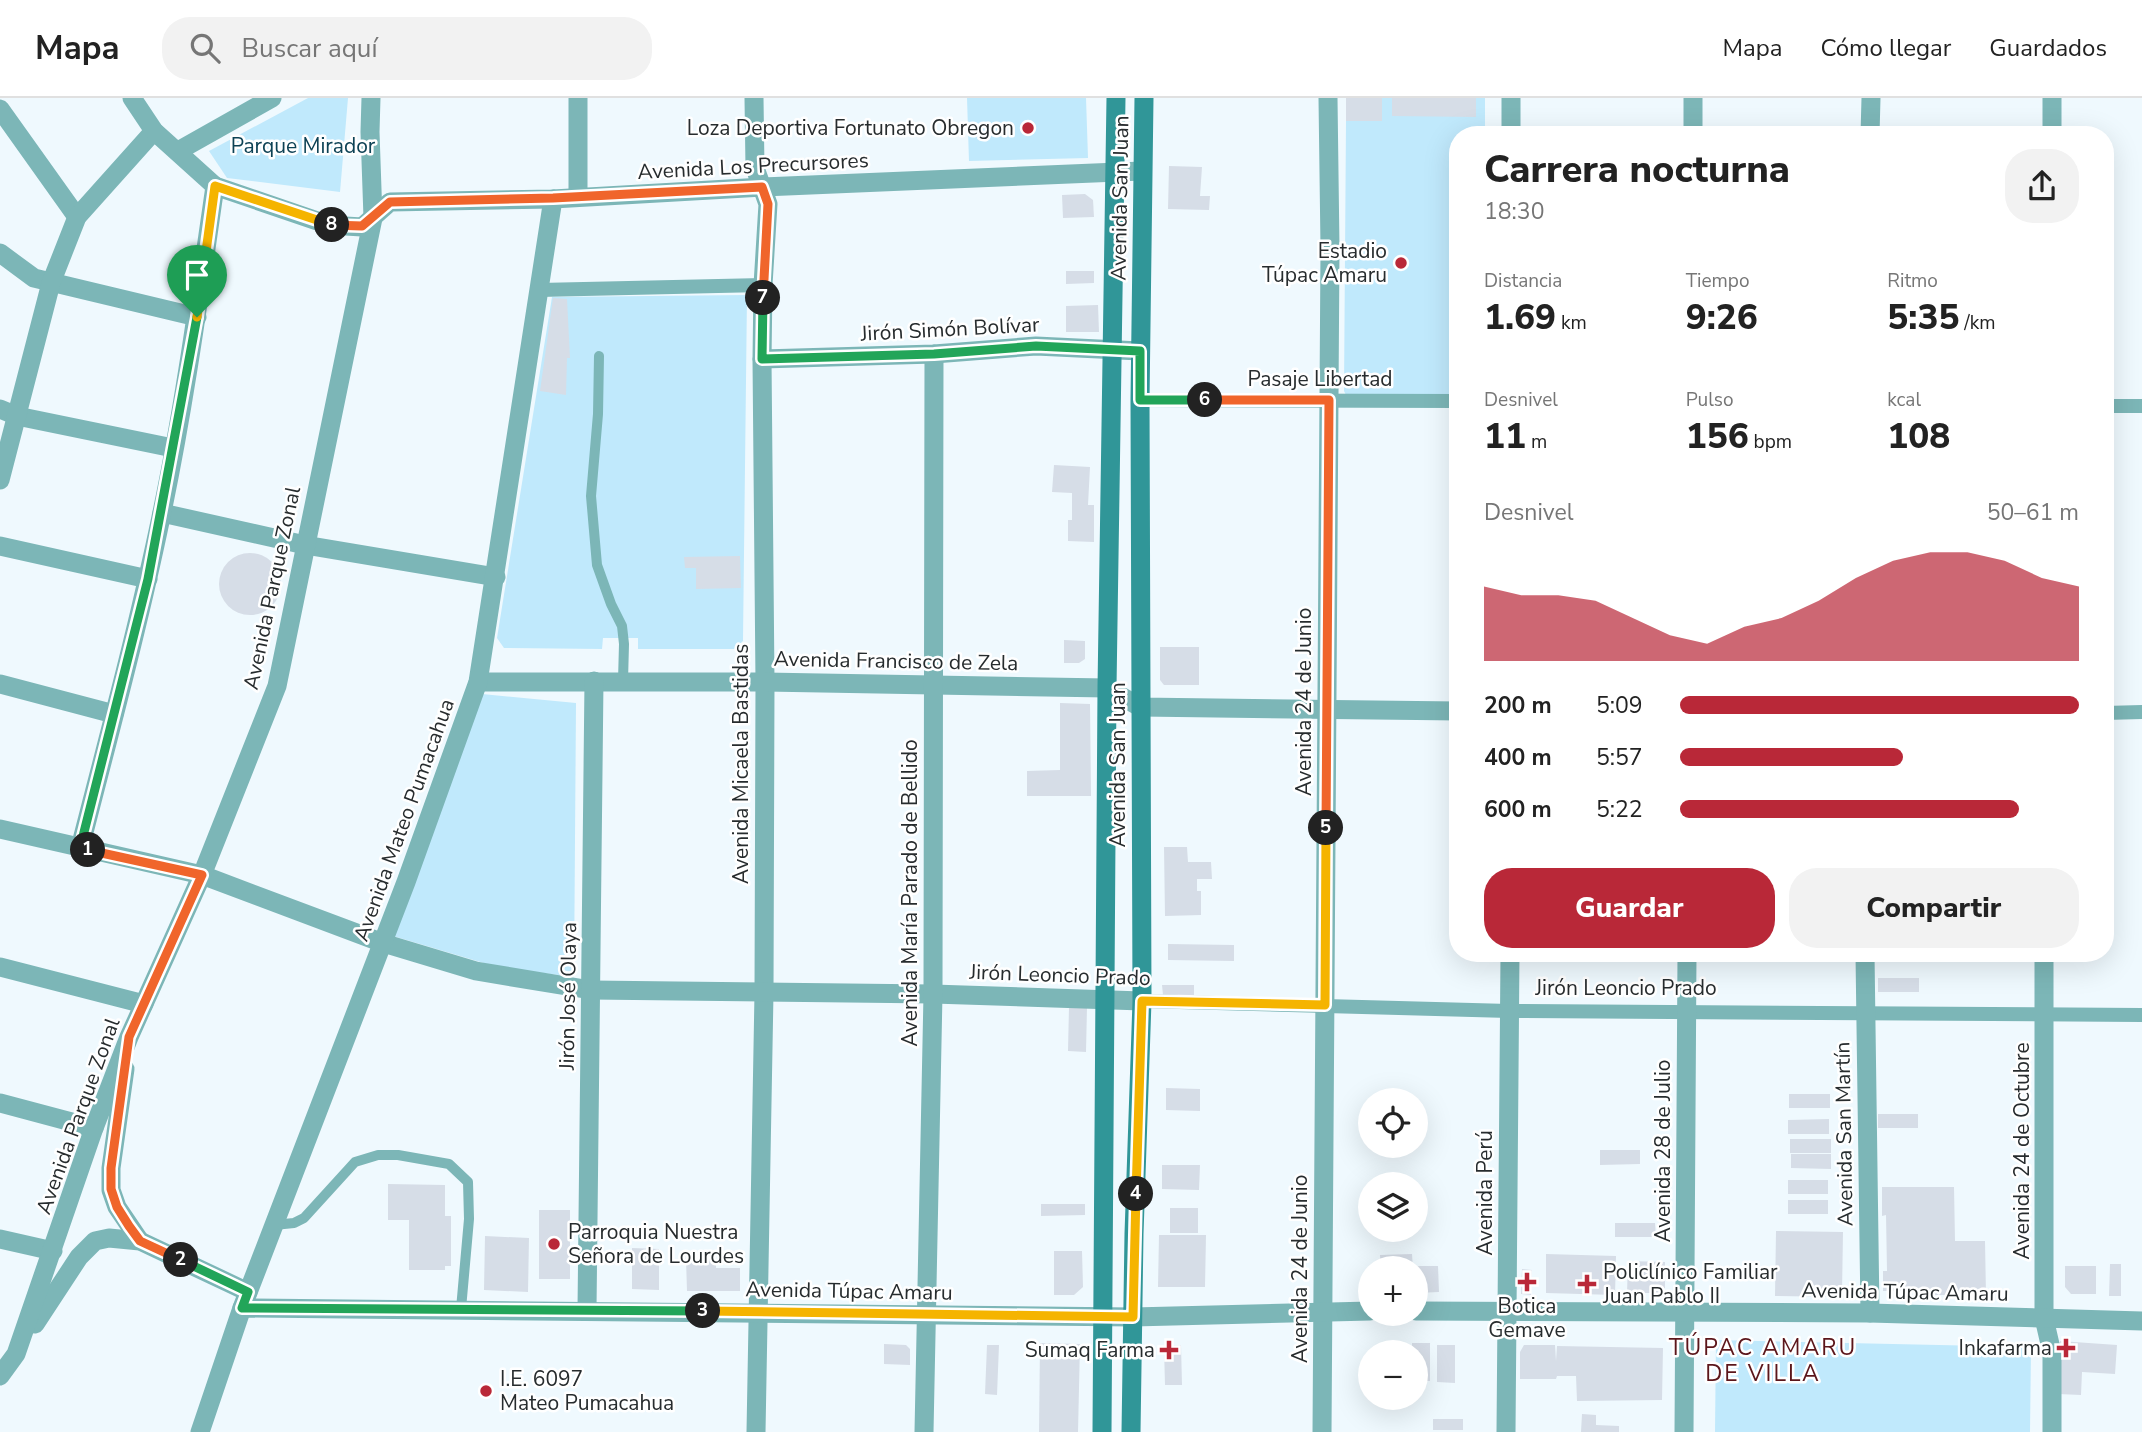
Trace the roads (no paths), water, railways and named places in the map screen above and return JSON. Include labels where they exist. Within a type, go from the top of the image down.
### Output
[{"type":"main road","name":"Avenida San Juan","points":[[1102,1432],[1107,688],[1116,98]]},
{"type":"main road","name":"Avenida San Juan","points":[[1131,1432],[1142,1001],[1140,351],[1144,98]]},
{"type":"street","points":[[80,848],[162,513],[197,317],[215,186],[153,131],[132,98]]},
{"type":"street","points":[[178,151],[272,98]]},
{"type":"street","name":"Avenida Parque Zonal","points":[[0,1376],[16,1354],[94,1128],[129,1037],[202,875],[277,686],[373,218],[370,132],[372,98]]},
{"type":"street","points":[[578,98],[578,197]]},
{"type":"street","name":"Avenida Micaela Bastidas","points":[[754,98],[755,168],[768,204],[762,359],[764,993],[756,1432]]},
{"type":"street","name":"Avenida 24 de Junio","points":[[1322,1432],[1329,400],[1328,98]]},
{"type":"street","points":[[1511,98],[1511,126]]},
{"type":"street","points":[[1693,98],[1693,126]]},
{"type":"street","points":[[1870,126],[1871,98]]},
{"type":"street","points":[[2052,98],[2052,126]]},
{"type":"street","points":[[0,109],[77,218]]},
{"type":"street","points":[[0,480],[8,413],[51,283],[77,218],[153,131]]},
{"type":"street","name":"Avenida Los Precursores","points":[[215,186],[330,225],[362,226],[390,202],[578,197],[1142,171]]},
{"type":"street","name":"Avenida Mateo Pumacahua","points":[[200,1432],[245,1300],[383,943],[478,682],[553,198]]},
{"type":"street","points":[[0,253],[34,278],[197,317]]},
{"type":"street","points":[[539,290],[763,285]]},
{"type":"street","name":"Jirón Simón Bolívar","points":[[762,359],[934,354],[1036,346],[1140,351]]},
{"type":"street","name":"Avenida María Parado de Bellido","points":[[924,1432],[933,994],[934,354]]},
{"type":"street","name":"Pasaje Libertad","points":[[1140,400],[1449,401]]},
{"type":"street","points":[[2114,406],[2142,406]]},
{"type":"street","points":[[8,413],[173,448]]},
{"type":"street","points":[[162,513],[305,545],[496,578]]},
{"type":"street","points":[[0,546],[148,579]]},
{"type":"street","name":"Jirón José Olaya","points":[[587,1310],[594,681]]},
{"type":"street","name":"Avenida Francisco de Zela","points":[[478,682],[765,682],[1107,688],[1140,707]]},
{"type":"street","points":[[0,684],[114,715]]},
{"type":"street","points":[[1140,707],[1449,711]]},
{"type":"street","points":[[2114,713],[2142,712]]},
{"type":"street","name":"Jirón Leoncio Prado","points":[[0,829],[202,875],[383,943],[475,971],[591,990],[933,994],[1509,1011],[1687,1010],[1864,1015],[2142,1015]]},
{"type":"street","name":"Avenida Perú","points":[[1506,1432],[1510,962]]},
{"type":"street","name":"Avenida 28 de Julio","points":[[1684,1432],[1687,962]]},
{"type":"street","name":"Avenida San Martín","points":[[1865,962],[1870,1312]]},
{"type":"street","name":"Avenida 24 de Octubre","points":[[2044,962],[2044,1318],[2052,1353],[2052,1432]]},
{"type":"street","points":[[0,967],[144,1004]]},
{"type":"street","points":[[129,1037],[111,1168],[111,1189],[117,1207],[140,1241]]},
{"type":"street","points":[[0,1103],[94,1128]]},
{"type":"street","points":[[16,1354],[79,1256],[95,1241],[109,1237],[140,1241],[245,1300]]},
{"type":"street","points":[[0,1239],[53,1251]]},
{"type":"street","name":"Avenida Túpac Amaru","points":[[245,1300],[461,1309],[925,1315],[1133,1317],[1358,1311]]},
{"type":"street","name":"Avenida Túpac Amaru","points":[[1428,1311],[1870,1312],[2142,1321]]},
{"type":"lane","points":[[599,356],[598,414],[591,496],[597,565],[622,626],[622,681]]},
{"type":"lane","points":[[274,1225],[294,1223],[304,1218],[355,1162],[378,1155],[398,1155],[449,1164],[468,1182],[461,1309]]},
{"type":"place","name":"Loza Deportiva Fortunato Obregon","points":[[1028,128]]},
{"type":"place","name":"Estadio Túpac Amaru","points":[[1401,263]]},
{"type":"place","name":"Parroquia Nuestra Señora de Lourdes","points":[[554,1244]]},
{"type":"place","name":"Botica Gemave","points":[[1527,1282]]},
{"type":"place","name":"Policlínico Familiar Juan Pablo II","points":[[1587,1284]]},
{"type":"place","name":"Inkafarma","points":[[2066,1348]]},
{"type":"place","name":"Sumaq Farma","points":[[1169,1350]]},
{"type":"place","name":"I.E. 6097 Mateo Pumacahua","points":[[486,1391]]},
{"type":"district","name":"TÚPAC AMARU DE VILLA","points":[[1763,1360]]},
{"type":"park label","name":"Parque Mirador","points":[[303,146]]}]
